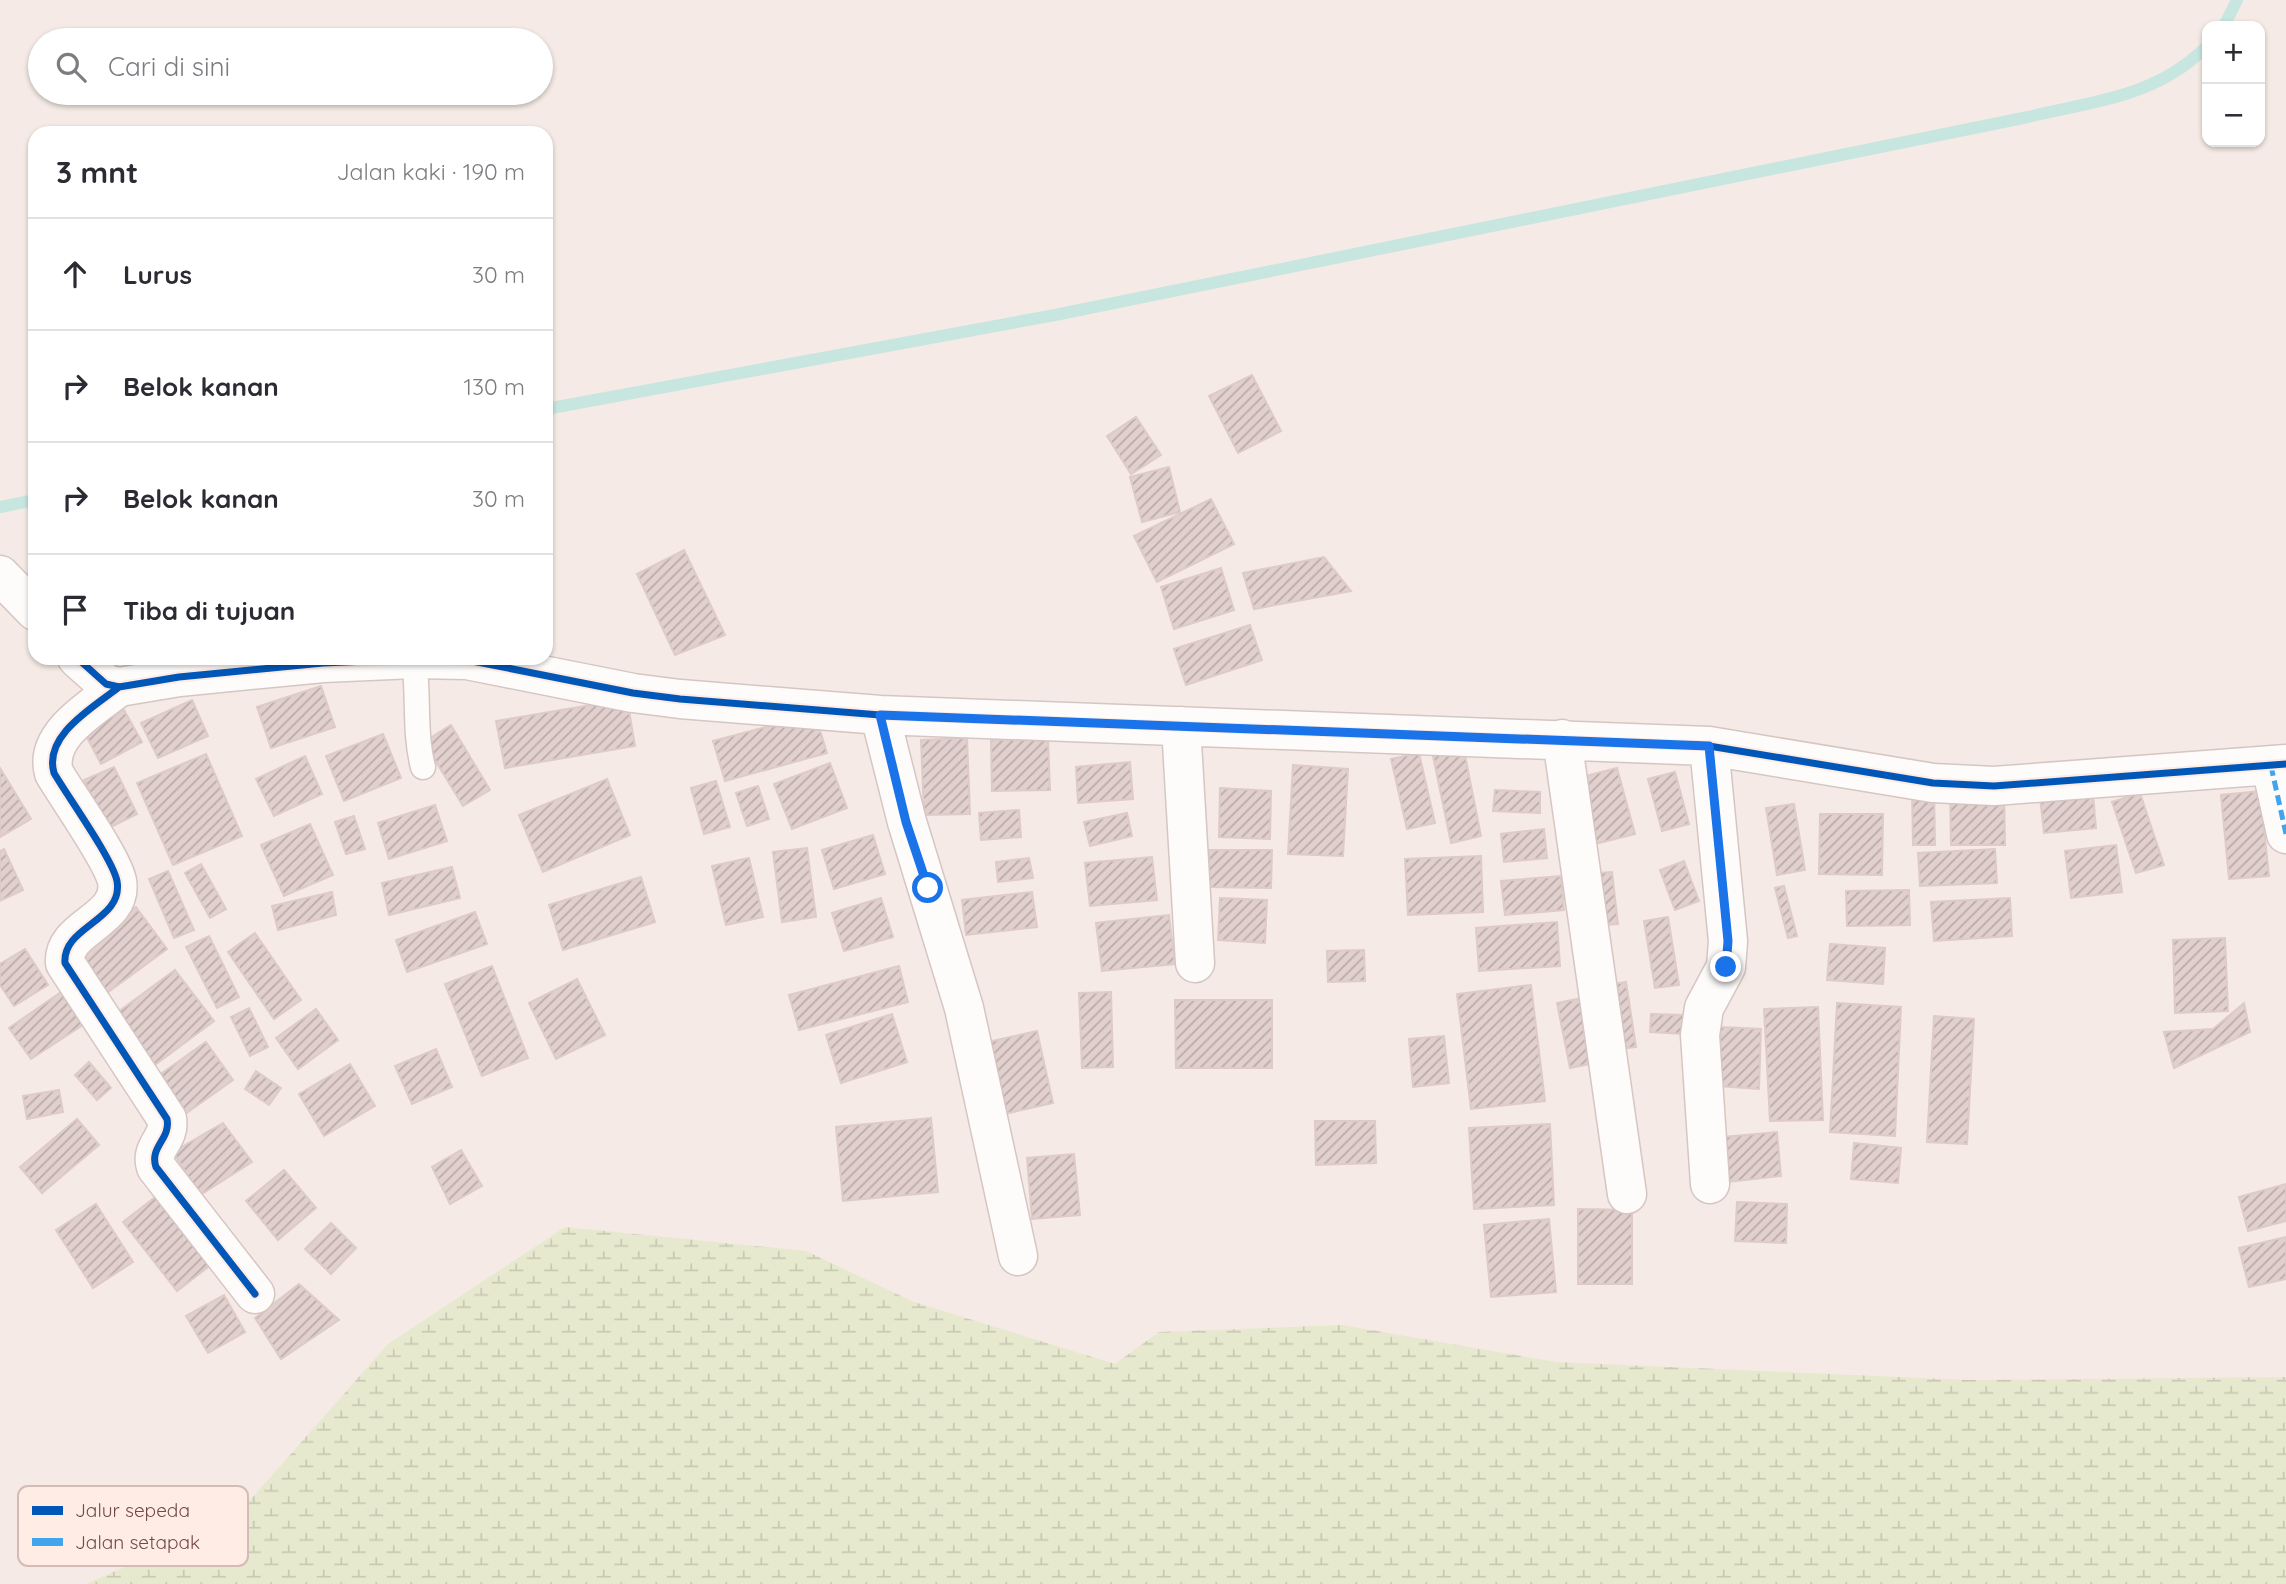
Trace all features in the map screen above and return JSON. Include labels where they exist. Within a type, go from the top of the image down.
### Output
[{"type":"street","points":[[0,575],[28,604]]},
{"type":"street","points":[[85,665],[106,684],[119,687],[244,671],[329,665]]},
{"type":"street","points":[[494,665],[668,697],[880,715],[1709,746],[1897,780],[1994,786],[2278,765],[2286,834]]},
{"type":"street","points":[[119,687],[70,726],[53,754],[54,773],[114,871],[117,891],[110,909],[69,944],[65,962],[167,1119],[166,1136],[156,1148],[153,1158],[156,1167],[255,1294]]},
{"type":"street","points":[[880,715],[906,822],[964,1008],[1018,1256]]},
{"type":"street","points":[[1181,726],[1195,963]]},
{"type":"street","points":[[1562,739],[1628,1194]]},
{"type":"street","points":[[1709,746],[1728,941],[1726,967],[1704,1008],[1700,1035],[1710,1184]]},
{"type":"lane","points":[[415,665],[419,695],[418,747],[423,767]]},
{"type":"green space","points":[[565,1227],[806,1251],[914,1302],[1115,1364],[1159,1332],[1342,1325],[1556,1362],[1968,1380],[2286,1377],[2286,1584],[86,1584],[127,1566],[248,1566],[248,1502],[388,1344]]},
{"type":"building","points":[[1252,375],[1281,431],[1238,453],[1209,396]]},
{"type":"building","points":[[1136,417],[1161,455],[1131,474],[1107,436]]},
{"type":"building","points":[[1169,467],[1180,512],[1142,522],[1130,477]]},
{"type":"building","points":[[1211,499],[1234,544],[1157,582],[1134,536]]},
{"type":"building","points":[[684,550],[725,635],[675,655],[637,574]]},
{"type":"building","points":[[1324,557],[1351,591],[1254,609],[1243,573]]},
{"type":"building","points":[[1221,568],[1234,610],[1174,629],[1161,587]]},
{"type":"building","points":[[1250,625],[1262,660],[1186,685],[1174,649]]},
{"type":"building","points":[[321,686],[335,727],[271,748],[257,707]]},
{"type":"building","points":[[627,699],[635,746],[505,768],[496,721]]},
{"type":"building","points":[[192,700],[208,736],[158,758],[141,723]]},
{"type":"building","points":[[124,710],[142,742],[101,764],[84,732]]},
{"type":"building","points":[[815,714],[827,753],[725,781],[713,741]]},
{"type":"building","points":[[451,725],[490,790],[463,806],[424,742]]},
{"type":"building","points":[[383,734],[401,778],[344,801],[326,756]]},
{"type":"building","points":[[967,738],[970,814],[924,815],[921,740]]},
{"type":"building","points":[[1048,739],[1050,790],[992,791],[991,740]]},
{"type":"building","points":[[1464,750],[1481,836],[1451,843],[1433,756]]},
{"type":"building","points":[[1419,753],[1435,823],[1407,829],[1391,759]]},
{"type":"building","points":[[206,754],[242,836],[173,865],[137,783]]},
{"type":"building","points":[[305,756],[322,794],[274,816],[256,779]]},
{"type":"building","points":[[1130,762],[1133,799],[1078,803],[1076,767]]},
{"type":"building","points":[[830,763],[847,808],[792,829],[774,784]]},
{"type":"building","points":[[1293,765],[1348,769],[1343,856],[1288,854]]},
{"type":"building","points":[[114,767],[137,814],[107,829],[84,780]]},
{"type":"building","points":[[0,768],[31,819],[0,837]]},
{"type":"building","points":[[1617,768],[1635,834],[1591,845],[1574,779]]},
{"type":"building","points":[[1675,772],[1689,824],[1662,831],[1648,779]]},
{"type":"building","points":[[607,779],[630,835],[543,872],[519,815]]},
{"type":"building","points":[[716,781],[730,827],[704,834],[691,788]]},
{"type":"building","points":[[2092,783],[2096,828],[2044,833],[2039,788]]},
{"type":"building","points":[[758,786],[769,819],[747,826],[736,793]]},
{"type":"building","points":[[1220,788],[1271,791],[1270,839],[1219,837]]},
{"type":"building","points":[[1912,788],[1934,788],[1935,845],[1913,845]]},
{"type":"building","points":[[1950,789],[2004,789],[2005,845],[1951,845]]},
{"type":"building","points":[[1495,790],[1540,792],[1540,813],[1493,811]]},
{"type":"building","points":[[2260,791],[2269,876],[2229,879],[2221,795]]},
{"type":"building","points":[[2140,793],[2164,865],[2136,873],[2112,802]]},
{"type":"building","points":[[1794,804],[1805,870],[1777,875],[1766,808]]},
{"type":"building","points":[[435,805],[447,841],[389,859],[378,823]]},
{"type":"building","points":[[1019,810],[1021,837],[981,840],[979,813]]},
{"type":"building","points":[[1127,813],[1132,836],[1090,846],[1084,822]]},
{"type":"building","points":[[1820,814],[1883,814],[1882,875],[1819,874]]},
{"type":"building","points":[[354,816],[365,849],[346,854],[335,822]]},
{"type":"building","points":[[310,824],[333,875],[284,896],[261,845]]},
{"type":"building","points":[[1544,829],[1547,858],[1504,862],[1501,834]]},
{"type":"building","points":[[873,835],[885,874],[834,889],[822,850]]},
{"type":"building","points":[[2116,845],[2122,892],[2071,898],[2065,851]]},
{"type":"building","points":[[807,848],[816,917],[782,922],[773,852]]},
{"type":"building","points":[[4,849],[23,890],[0,901],[0,851]]},
{"type":"building","points":[[1995,849],[1997,883],[1920,886],[1918,853]]},
{"type":"building","points":[[1209,850],[1272,850],[1271,888],[1209,887]]},
{"type":"building","points":[[1481,856],[1483,912],[1408,915],[1405,859]]},
{"type":"building","points":[[1152,857],[1157,900],[1090,906],[1085,863]]},
{"type":"building","points":[[749,858],[763,917],[726,925],[712,866]]},
{"type":"building","points":[[1029,858],[1033,878],[998,882],[996,862]]},
{"type":"building","points":[[1684,861],[1699,901],[1675,910],[1660,870]]},
{"type":"building","points":[[201,864],[226,909],[210,918],[185,873]]},
{"type":"building","points":[[452,867],[460,898],[389,915],[382,883]]},
{"type":"building","points":[[168,871],[194,930],[174,938],[149,879]]},
{"type":"building","points":[[1612,872],[1618,924],[1602,925],[1597,873]]},
{"type":"building","points":[[1561,876],[1564,910],[1505,915],[1501,881]]},
{"type":"building","points":[[641,877],[655,922],[563,950],[549,905]]},
{"type":"building","points":[[1784,886],[1797,936],[1788,938],[1775,888]]},
{"type":"building","points":[[1909,890],[1910,925],[1847,926],[1846,891]]},
{"type":"building","points":[[332,892],[336,915],[278,930],[272,906]]},
{"type":"building","points":[[1032,892],[1037,927],[966,935],[962,900]]},
{"type":"building","points":[[881,898],[893,937],[844,951],[832,913]]},
{"type":"building","points":[[1220,898],[1267,900],[1265,943],[1218,940]]},
{"type":"building","points":[[2010,898],[2012,936],[1934,941],[1931,902]]},
{"type":"building","points":[[136,907],[167,949],[104,995],[73,952]]},
{"type":"building","points":[[475,912],[487,944],[407,972],[396,940]]},
{"type":"building","points":[[1169,915],[1175,964],[1102,971],[1096,923]]},
{"type":"building","points":[[1668,917],[1679,985],[1655,988],[1644,921]]},
{"type":"building","points":[[1557,922],[1560,966],[1479,971],[1476,928]]},
{"type":"building","points":[[255,933],[301,1000],[274,1019],[228,952]]},
{"type":"building","points":[[209,936],[239,997],[217,1008],[186,947]]},
{"type":"building","points":[[2225,938],[2228,1011],[2175,1013],[2173,940]]},
{"type":"building","points":[[1830,944],[1885,948],[1883,984],[1827,980]]},
{"type":"building","points":[[25,949],[48,985],[14,1006],[0,985],[0,964]]},
{"type":"building","points":[[1364,950],[1365,981],[1328,982],[1327,951]]},
{"type":"building","points":[[492,966],[528,1058],[482,1076],[445,984]]},
{"type":"building","points":[[899,966],[908,1002],[799,1030],[789,995]]},
{"type":"building","points":[[175,970],[214,1021],[148,1070],[110,1018]]},
{"type":"building","points":[[577,979],[605,1035],[556,1059],[529,1003]]},
{"type":"building","points":[[1626,982],[1636,1047],[1614,1050],[1604,986]]},
{"type":"building","points":[[1531,985],[1545,1101],[1471,1109],[1457,994]]},
{"type":"building","points":[[70,986],[92,1019],[31,1059],[9,1028]]},
{"type":"building","points":[[1111,992],[1113,1067],[1082,1068],[1079,993]]},
{"type":"building","points":[[1587,997],[1600,1062],[1570,1068],[1557,1003]]},
{"type":"building","points":[[1175,1000],[1272,1000],[1272,1068],[1176,1068]]},
{"type":"building","points":[[1837,1003],[1901,1007],[1895,1136],[1830,1132]]},
{"type":"building","points":[[2244,1003],[2250,1032],[2174,1068],[2164,1032],[2213,1029]]},
{"type":"building","points":[[1818,1007],[1823,1120],[1770,1121],[1764,1009]]},
{"type":"building","points":[[249,1008],[268,1047],[250,1056],[231,1017]]},
{"type":"building","points":[[316,1009],[338,1040],[298,1069],[276,1038]]},
{"type":"building","points":[[892,1014],[907,1062],[841,1083],[826,1035]]},
{"type":"building","points":[[1651,1014],[1685,1015],[1684,1034],[1650,1032]]},
{"type":"building","points":[[1934,1016],[1974,1019],[1967,1144],[1927,1142]]},
{"type":"building","points":[[1720,1027],[1761,1029],[1759,1089],[1717,1086]]},
{"type":"building","points":[[1037,1031],[1053,1103],[1004,1114],[988,1042]]},
{"type":"building","points":[[1444,1036],[1449,1083],[1413,1087],[1409,1039]]},
{"type":"building","points":[[206,1042],[233,1080],[178,1119],[151,1081]]},
{"type":"building","points":[[436,1049],[452,1087],[412,1104],[395,1066]]},
{"type":"building","points":[[89,1062],[111,1088],[97,1100],[75,1075]]},
{"type":"building","points":[[350,1064],[375,1106],[324,1136],[299,1094]]},
{"type":"building","points":[[256,1071],[281,1088],[269,1105],[245,1089]]},
{"type":"building","points":[[59,1090],[63,1112],[27,1119],[23,1096]]},
{"type":"building","points":[[931,1118],[938,1192],[843,1201],[836,1127]]},
{"type":"building","points":[[77,1119],[99,1145],[42,1193],[20,1167]]},
{"type":"building","points":[[1315,1121],[1375,1121],[1376,1163],[1316,1165]]},
{"type":"building","points":[[223,1123],[252,1162],[200,1195],[173,1152]]},
{"type":"building","points":[[1550,1124],[1554,1205],[1474,1209],[1469,1128]]},
{"type":"building","points":[[1777,1132],[1781,1176],[1728,1182],[1724,1137]]},
{"type":"building","points":[[1854,1143],[1901,1148],[1898,1183],[1851,1179]]},
{"type":"building","points":[[461,1150],[482,1186],[450,1204],[432,1167]]},
{"type":"building","points":[[1074,1154],[1080,1215],[1032,1219],[1027,1158]]},
{"type":"building","points":[[284,1170],[316,1208],[278,1240],[246,1201]]},
{"type":"building","points":[[2286,1184],[2286,1221],[2248,1231],[2239,1197]]},
{"type":"building","points":[[158,1195],[212,1264],[177,1291],[123,1222]]},
{"type":"building","points":[[1737,1202],[1787,1204],[1786,1243],[1735,1241]]},
{"type":"building","points":[[96,1204],[133,1262],[93,1288],[56,1230]]},
{"type":"building","points":[[1578,1209],[1632,1210],[1632,1284],[1578,1284]]},
{"type":"building","points":[[1549,1219],[1556,1292],[1491,1297],[1484,1225]]},
{"type":"building","points":[[331,1223],[356,1248],[331,1274],[305,1249]]},
{"type":"building","points":[[2286,1237],[2286,1279],[2249,1287],[2239,1248]]},
{"type":"building","points":[[299,1284],[339,1320],[281,1359],[255,1318]]},
{"type":"building","points":[[224,1295],[245,1332],[208,1353],[186,1316]]},
{"type":"waterway","points":[[2226,21],[2237,0]]},
{"type":"waterway","points":[[553,408],[1055,315],[2028,117],[2124,95],[2146,87],[2188,63],[2202,50]]},
{"type":"waterway","points":[[0,507],[28,501]]},
{"type":"marked path","points":[[2271,766],[2286,834]]},
{"type":"cycle path","points":[[85,665],[106,684],[119,687],[179,677],[302,665]]},
{"type":"cycle path","points":[[492,665],[633,693],[880,715],[1709,746],[1933,783],[1994,786],[2286,764]]},
{"type":"cycle path","points":[[119,687],[73,723],[56,746],[53,759],[54,773],[99,843],[117,881],[117,894],[111,905],[73,940],[67,950],[65,963],[167,1119],[166,1132],[155,1154],[156,1167],[255,1294]]},
{"type":"route","points":[[928,888],[906,822],[880,715],[1709,746],[1728,941],[1726,967]]}]
